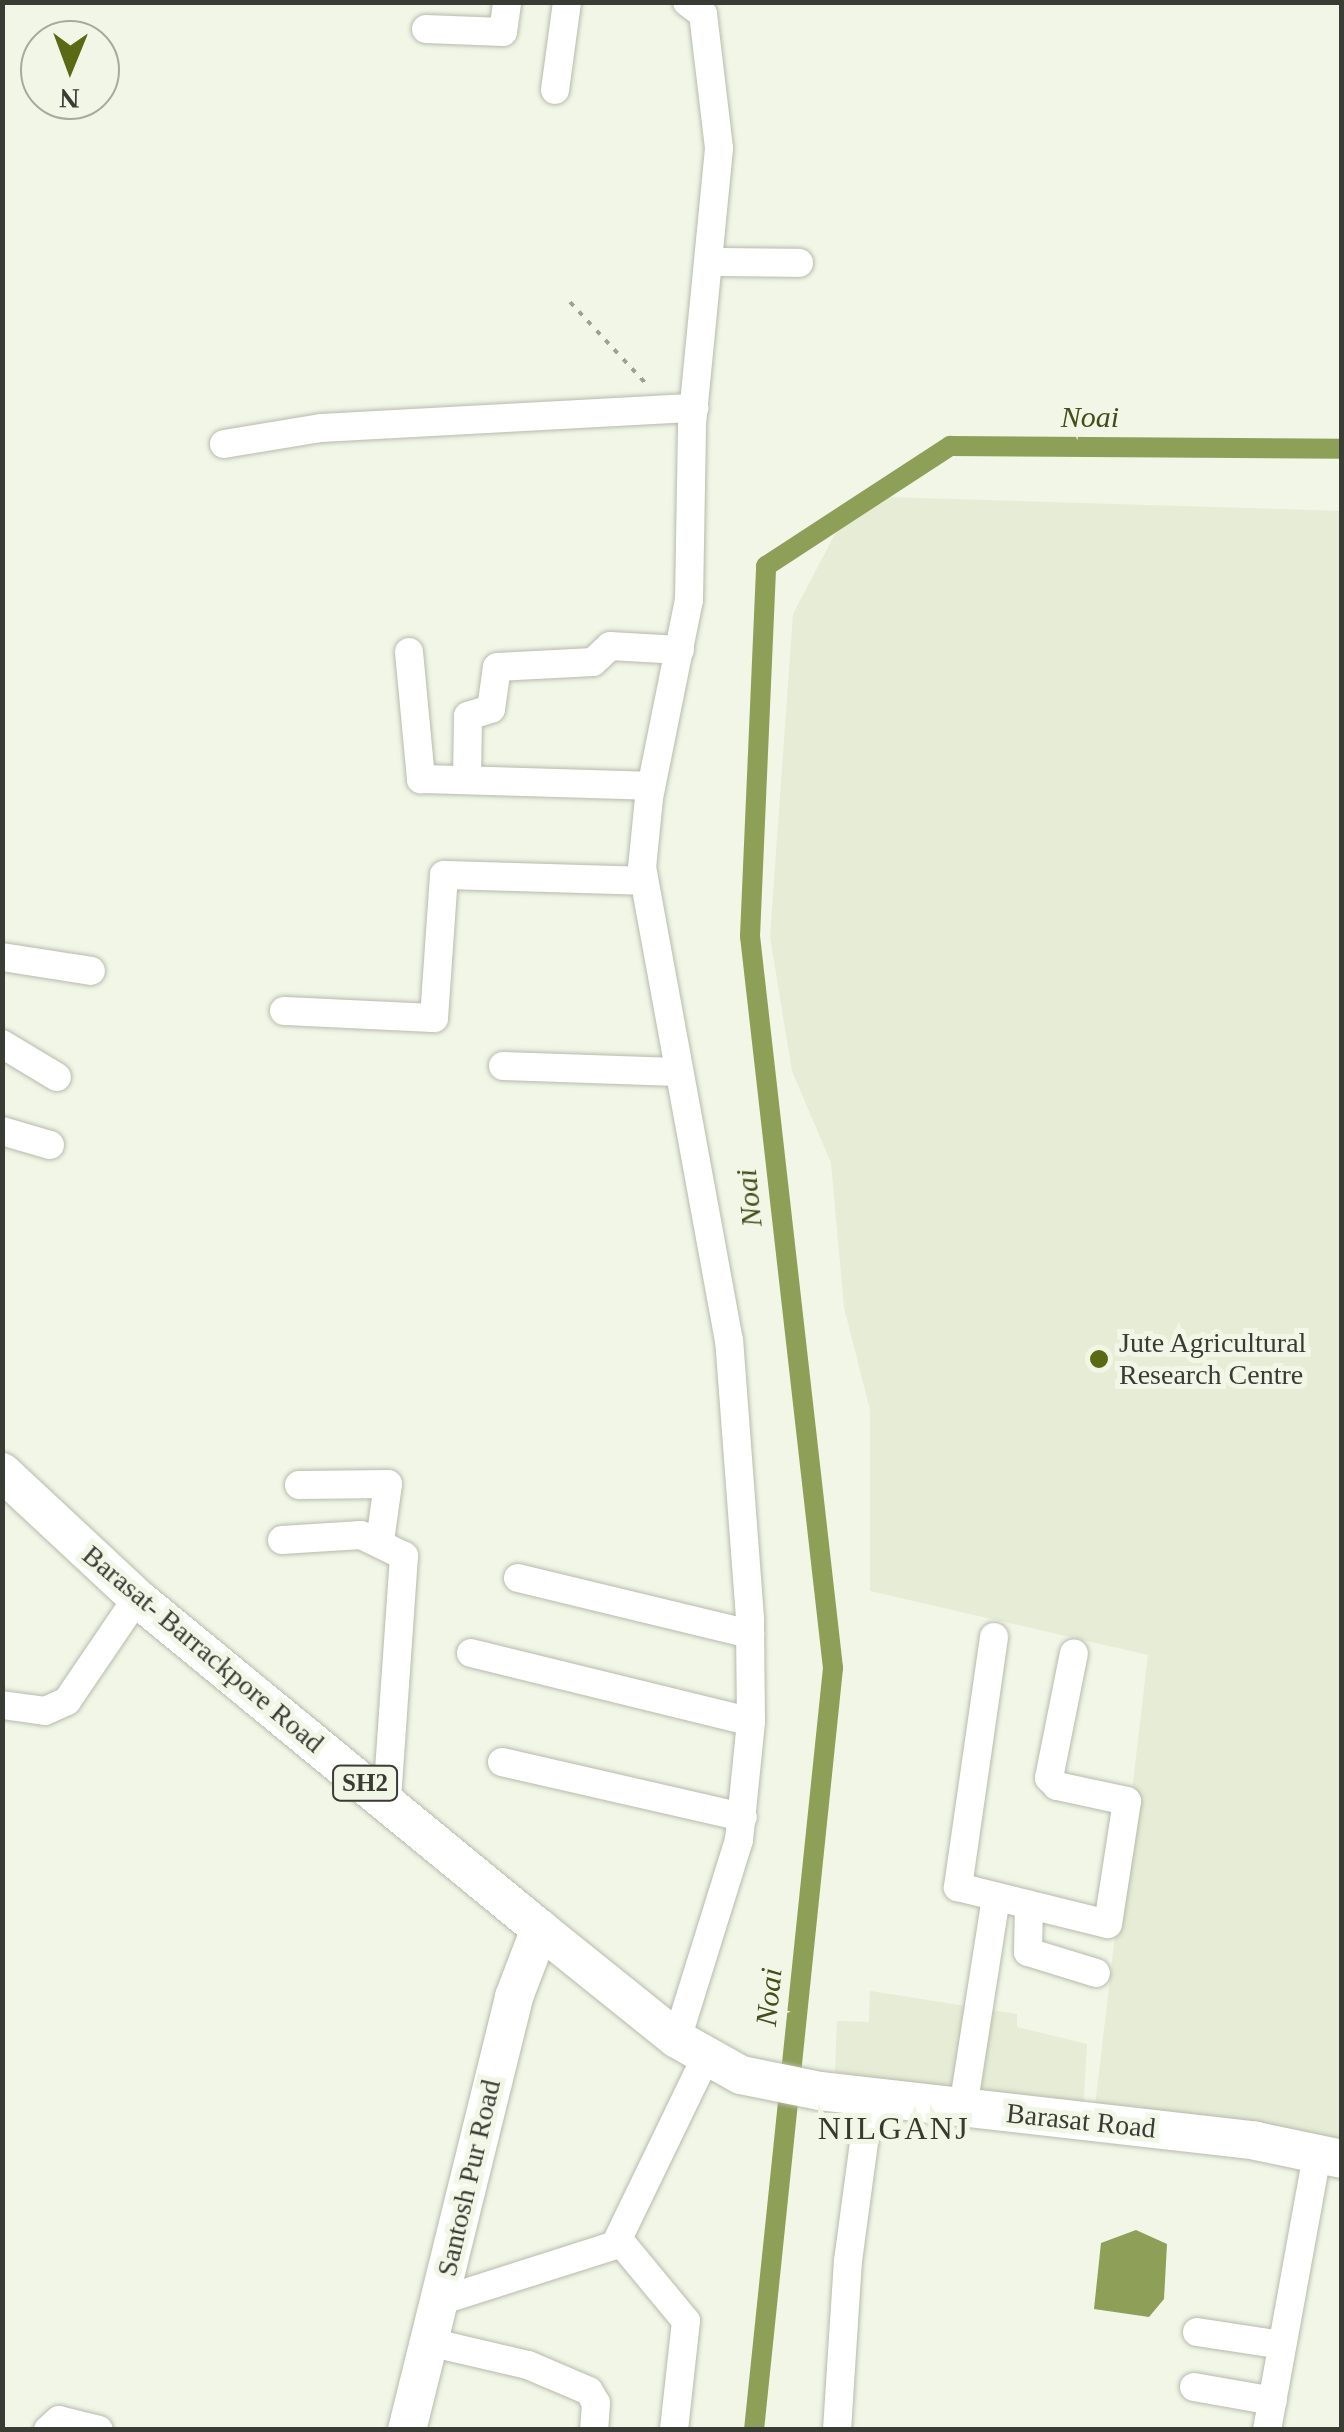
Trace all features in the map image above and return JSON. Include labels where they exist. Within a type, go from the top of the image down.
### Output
[{"type":"main road","name":"Barasat- Barrackpore Road","points":[[2,1472],[137,1598],[540,1929],[692,2048],[742,2075],[820,2092]]},
{"type":"main road","name":"Santosh Pur Road","points":[[408,2430],[514,1997],[540,1929]]},
{"type":"main road","name":"Barasat Road","points":[[820,2092],[1256,2141],[1329,2156]]},
{"type":"street","points":[[426,29],[503,32],[507,2]]},
{"type":"street","points":[[555,90],[567,2]]},
{"type":"street","points":[[440,2300],[600,2255],[620,2240],[692,2048],[743,1816],[751,1722],[750,1634],[730,1341],[644,881],[651,786],[690,585],[681,410],[710,262],[719,125],[702,14],[687,2]]},
{"type":"street","points":[[710,262],[799,263]]},
{"type":"street","points":[[224,444],[321,428],[681,410]]},
{"type":"street","points":[[467,780],[468,716],[491,708],[497,667],[593,662],[610,646],[680,650]]},
{"type":"street","points":[[409,652],[418,776],[651,786]]},
{"type":"street","points":[[284,1012],[434,1018],[444,876],[644,881]]},
{"type":"street","points":[[2,957],[91,971]]},
{"type":"street","points":[[2,1044],[58,1077]]},
{"type":"street","points":[[503,1066],[677,1072]]},
{"type":"street","points":[[2,1132],[50,1145]]},
{"type":"street","points":[[298,1485],[388,1484],[380,1542]]},
{"type":"street","points":[[282,1540],[361,1535],[404,1556],[386,1800]]},
{"type":"street","points":[[518,1578],[750,1634]]},
{"type":"street","points":[[2,1704],[45,1712],[67,1701],[137,1598]]},
{"type":"street","points":[[994,1636],[984,1742],[955,1875],[962,1891],[1104,1924],[1114,1917],[1126,1801],[1057,1786],[1049,1778],[1074,1653]]},
{"type":"street","points":[[471,1653],[751,1722]]},
{"type":"street","points":[[502,1762],[743,1816]]},
{"type":"street","points":[[963,2108],[996,1898]]},
{"type":"street","points":[[1028,1906],[1028,1952],[1096,1974]]},
{"type":"street","points":[[837,2430],[848,2261],[870,2098]]},
{"type":"street","points":[[1267,2430],[1282,2346],[1329,2156]]},
{"type":"street","points":[[620,2240],[686,2320],[674,2430]]},
{"type":"street","points":[[1198,2332],[1282,2346]]},
{"type":"street","points":[[430,2342],[528,2365],[589,2391],[596,2403],[594,2430]]},
{"type":"street","points":[[1194,2387],[1273,2401]]},
{"type":"street","points":[[48,2430],[59,2420],[99,2430]]},
{"type":"path","points":[[570,302],[681,410]]},
{"type":"shaded area","name":"Jute Agricultural Research Centre","points":[[855,496],[1341,511],[1341,2155],[1094,2115],[1148,1655],[870,1591],[870,1410],[844,1307],[831,1163],[792,1071],[770,937],[793,614]]},
{"type":"shaded area","points":[[870,1991],[1017,2014],[1017,2027],[1087,2044],[1083,2114],[835,2072],[837,2021],[869,2022]]},
{"type":"shaded area","points":[[1136,2230],[1167,2244],[1164,2299],[1149,2317],[1094,2309],[1101,2243]]},
{"type":"waterway","name":"Noai","points":[[754,2430],[833,1668],[750,936],[766,566],[950,446],[1342,449]]},
{"type":"place","name":"Jute Agricultural Research Centre","points":[[1099,1359]]},
{"type":"district","name":"NILGANJ","points":[[894,2128]]}]
